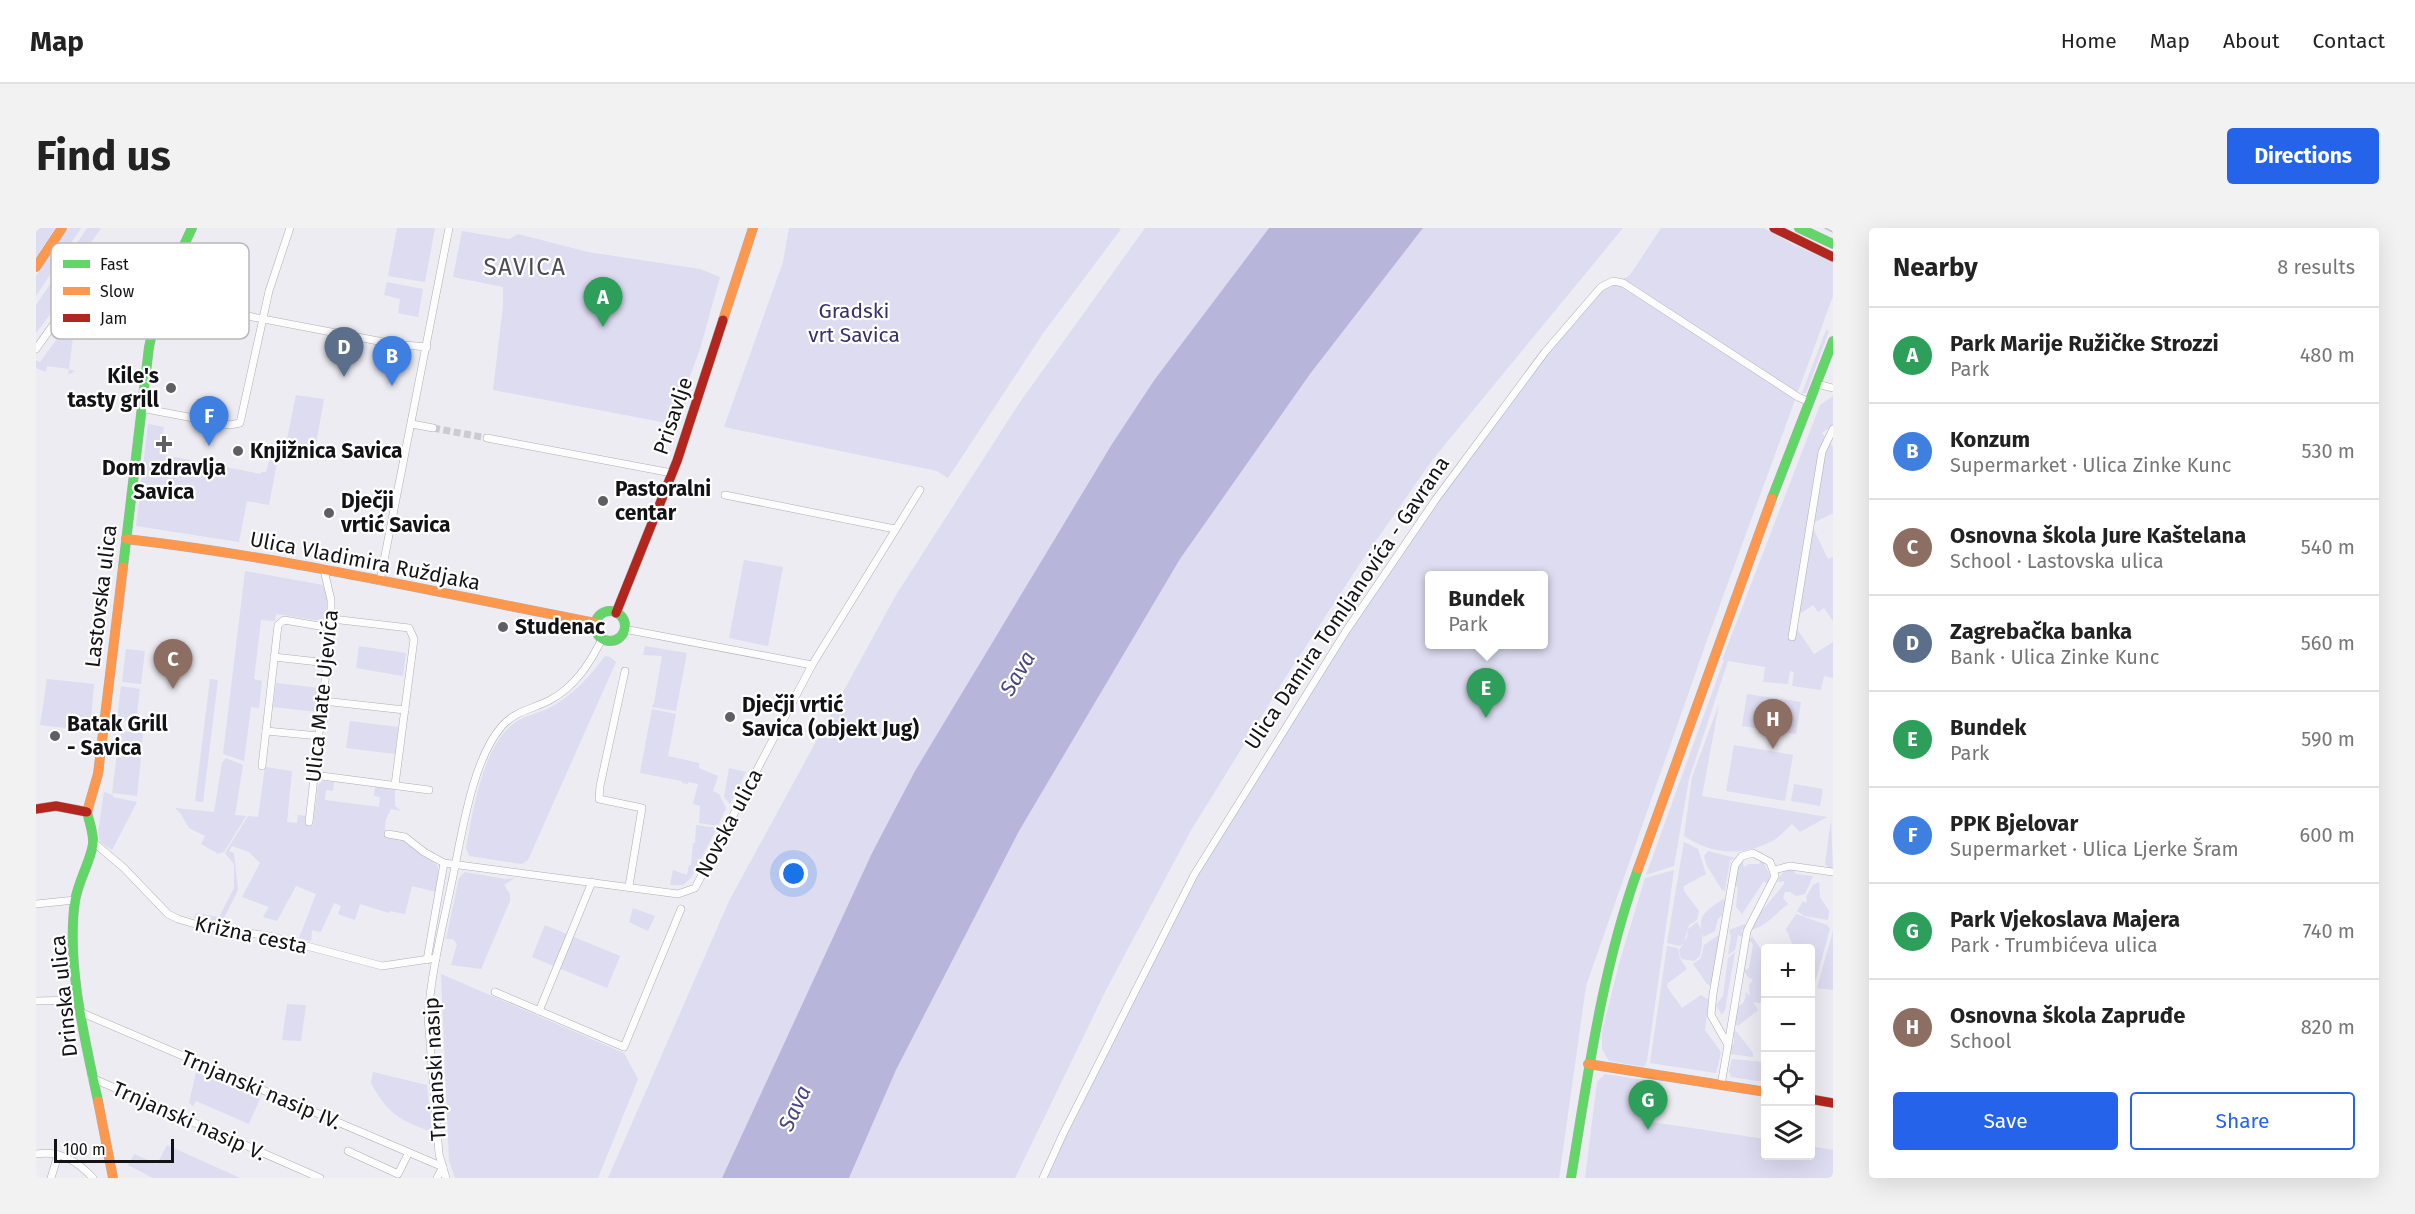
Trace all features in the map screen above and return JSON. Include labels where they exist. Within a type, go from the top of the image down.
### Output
[{"type":"street","points":[[52,243],[62,228]]},
{"type":"street","name":"Lastovska ulica","points":[[185,243],[192,228]]},
{"type":"street","points":[[141,408],[230,424],[240,423],[263,319],[290,228]]},
{"type":"street","points":[[380,581],[449,228]]},
{"type":"street","name":"Prisavlje","points":[[616,613],[672,473],[753,228]]},
{"type":"street","points":[[1774,228],[1833,257]]},
{"type":"street","points":[[1798,228],[1833,244]]},
{"type":"street","points":[[36,267],[51,244]]},
{"type":"street","name":"Ulica Damira Tomljanovića - Gavrana","points":[[1042,1178],[1194,875],[1260,767],[1346,631],[1436,499],[1545,352],[1601,287],[1613,281],[1623,283],[1798,397],[1810,402]]},
{"type":"street","points":[[249,316],[394,344],[427,347]]},
{"type":"street","points":[[36,349],[51,328]]},
{"type":"street","name":"Lastovska ulica","points":[[87,812],[93,797],[99,767],[151,339]]},
{"type":"street","points":[[1571,1177],[1588,1064],[1605,983],[1627,900],[1776,489],[1833,341]]},
{"type":"street","points":[[1817,384],[1833,388]]},
{"type":"street","points":[[412,424],[433,428]]},
{"type":"street","points":[[1792,637],[1822,452],[1833,429]]},
{"type":"street","points":[[487,438],[672,473]]},
{"type":"street","points":[[624,629],[812,665],[920,490]]},
{"type":"street","points":[[726,495],[895,529]]},
{"type":"street","name":"Ulica Vladimira Ruždjaka","points":[[126,539],[184,545],[324,570],[596,623]]},
{"type":"street","name":"Ulica Mate Ujevića","points":[[309,822],[332,628],[331,600],[324,570]]},
{"type":"street","points":[[603,613],[616,613],[623,619],[624,629],[616,640],[603,639],[597,632],[596,623],[603,613]]},
{"type":"street","points":[[332,619],[409,628],[414,639],[395,785]]},
{"type":"street","points":[[262,766],[278,625],[282,621],[332,628]]},
{"type":"street","name":"Trnjanski nasip","points":[[446,1178],[439,1154],[428,1017],[436,958],[474,786],[492,740],[513,715],[551,700],[570,686],[586,668],[603,639]]},
{"type":"street","points":[[274,657],[328,663]]},
{"type":"street","name":"Novska ulica","points":[[456,865],[678,894],[695,888],[812,665]]},
{"type":"street","points":[[625,671],[599,799],[642,808],[629,886]]},
{"type":"street","points":[[323,701],[405,710]]},
{"type":"street","points":[[266,731],[319,736]]},
{"type":"street","points":[[314,775],[429,790]]},
{"type":"street","points":[[36,808],[49,805],[87,812]]},
{"type":"street","name":"Drinska ulica","points":[[87,812],[93,842],[75,900],[74,944],[78,1000],[113,1178]]},
{"type":"street","points":[[388,834],[405,837],[424,852],[444,863],[456,865]]},
{"type":"street","name":"Križna cesta","points":[[93,842],[124,868],[160,907],[178,919],[198,925],[269,936],[382,966],[436,958]]},
{"type":"street","points":[[1721,1085],[1728,1045],[1747,931],[1774,881],[1774,870],[1766,858],[1753,853],[1742,856],[1735,865],[1711,1015],[1728,1045]]},
{"type":"street","points":[[427,960],[444,863]]},
{"type":"street","points":[[1774,870],[1790,866],[1833,872]]},
{"type":"street","points":[[539,1011],[589,894],[591,882]]},
{"type":"street","points":[[36,904],[75,900]]},
{"type":"street","points":[[495,992],[624,1047],[681,909]]},
{"type":"street","points":[[36,1001],[78,1000]]},
{"type":"street","name":"Trnjanski nasip IV.","points":[[80,1012],[443,1167]]},
{"type":"street","points":[[1588,1064],[1761,1091]]},
{"type":"street","name":"Trnjanski nasip V.","points":[[92,1078],[320,1178]]},
{"type":"street","points":[[1815,1100],[1833,1103]]},
{"type":"street","points":[[348,1151],[398,1174],[408,1154]]},
{"type":"street","points":[[36,1154],[58,1155],[81,1165],[93,1178]]},
{"type":"street","points":[[51,1178],[58,1155]]},
{"type":"street","name":"Trnjanski nasip","points":[[437,1178],[443,1167]]},
{"type":"green space","points":[[36,228],[55,228],[36,257]]},
{"type":"green space","points":[[68,228],[81,228],[71,243],[58,243]]},
{"type":"green space","points":[[87,228],[101,228],[91,243],[77,243]]},
{"type":"green space","points":[[397,228],[435,228],[425,282],[388,276]]},
{"type":"green space","name":"Gradski vrt Savica","points":[[789,228],[1121,229],[1044,332],[948,478],[937,471],[724,427],[783,262]]},
{"type":"green space","points":[[1145,228],[1269,228],[1155,379],[872,853],[722,1178],[608,1178],[729,901],[896,595],[1020,402]]},
{"type":"green space","points":[[1423,228],[1623,228],[1433,459],[1359,565],[1287,675],[1190,832],[1106,990],[1015,1178],[849,1178],[896,1070],[1019,831],[1180,559],[1310,374]]},
{"type":"green space","points":[[1661,228],[1764,228],[1792,244],[1833,262],[1833,296],[1706,643],[1586,986],[1559,1178],[1044,1178],[1191,885],[1347,635],[1439,501],[1532,372],[1599,293],[1630,275]]},
{"type":"green space","points":[[462,231],[509,239],[518,234],[588,252],[700,269],[720,277],[700,349],[672,424],[493,390],[503,306],[503,287],[453,277]]},
{"type":"green space","points":[[51,254],[51,273],[36,296],[36,276]]},
{"type":"green space","points":[[387,282],[423,289],[418,317],[398,313],[400,299],[384,295]]},
{"type":"green space","points":[[51,283],[51,313],[36,333],[36,305]]},
{"type":"green space","points":[[1826,330],[1829,331],[1806,393],[1802,393]]},
{"type":"green space","points":[[57,339],[73,339],[69,369],[47,366],[46,372],[36,368],[36,360],[40,362]]},
{"type":"green space","points":[[296,395],[324,399],[314,455],[285,449]]},
{"type":"green space","points":[[1833,396],[1833,425],[1822,433],[1833,447],[1833,513],[1811,524],[1828,559],[1833,557],[1833,621],[1824,608],[1818,612],[1813,605],[1791,620],[1814,654],[1833,642],[1833,678],[1824,676],[1821,690],[1792,686],[1794,672],[1790,671],[1788,684],[1763,682],[1765,667],[1728,661],[1689,779],[1674,866],[1646,875],[1724,660],[1722,660],[1820,405]]},
{"type":"green space","points":[[148,424],[164,427],[159,454],[261,474],[261,472],[266,472],[271,456],[278,457],[269,505],[247,501],[239,542],[136,526]]},
{"type":"green space","points":[[744,560],[783,567],[768,646],[729,638]]},
{"type":"green space","points":[[245,571],[323,585],[328,603],[328,622],[276,614],[275,621],[261,620],[254,679],[262,681],[259,708],[251,707],[244,761],[223,754]]},
{"type":"green space","points":[[359,646],[406,653],[403,676],[356,668]]},
{"type":"green space","points":[[645,646],[687,653],[676,711],[652,707],[662,656],[643,655]]},
{"type":"green space","points":[[126,649],[145,651],[141,684],[122,682]]},
{"type":"green space","points":[[605,656],[616,662],[528,860],[522,864],[469,856],[466,848],[481,781],[486,764],[502,735],[517,721],[547,709],[572,693]]},
{"type":"green space","points":[[47,679],[94,684],[90,731],[40,725]]},
{"type":"green space","points":[[210,679],[218,680],[203,802],[195,801]]},
{"type":"green space","points":[[276,683],[320,688],[317,712],[273,707]]},
{"type":"green space","points":[[121,686],[140,689],[136,722],[117,720]]},
{"type":"green space","points":[[1747,694],[1801,702],[1796,734],[1742,726]]},
{"type":"green space","points":[[1719,704],[1702,796],[1827,817],[1800,832],[1792,824],[1773,841],[1748,850],[1716,850],[1684,836],[1692,777]]},
{"type":"green space","points":[[652,709],[676,714],[668,756],[699,763],[699,768],[718,776],[713,791],[719,794],[726,808],[718,826],[699,823],[700,806],[693,804],[698,784],[682,783],[682,781],[640,773]]},
{"type":"green space","points":[[350,721],[398,727],[395,754],[346,748]]},
{"type":"green space","points":[[121,731],[143,733],[142,745],[120,742]]},
{"type":"green space","points":[[118,745],[142,748],[137,796],[112,793]]},
{"type":"green space","points":[[1734,745],[1793,755],[1785,801],[1726,791]]},
{"type":"green space","points":[[226,758],[243,765],[235,815],[246,816],[224,852],[216,854],[201,844],[205,836],[189,828],[175,808],[214,812],[222,763]]},
{"type":"green space","points":[[265,767],[292,771],[287,822],[297,823],[298,815],[307,816],[306,825],[313,826],[318,785],[322,781],[334,782],[333,791],[326,790],[325,800],[379,807],[380,797],[374,796],[375,787],[395,789],[395,806],[401,811],[391,809],[386,819],[384,835],[401,839],[437,865],[439,872],[436,892],[412,886],[405,914],[390,911],[389,913],[360,904],[355,920],[338,914],[341,906],[334,903],[321,932],[312,930],[311,941],[299,938],[316,894],[296,886],[277,921],[263,917],[269,907],[242,897],[260,863],[249,852],[232,846],[229,851],[234,853],[238,890],[224,918],[216,921],[194,918],[196,913],[219,917],[234,888],[234,864],[225,853],[248,816],[258,817]]},
{"type":"green space","points":[[729,768],[746,772],[730,804],[724,797]]},
{"type":"green space","points":[[1794,784],[1823,789],[1820,806],[1791,801]]},
{"type":"green space","points":[[104,792],[113,797],[137,802],[112,850],[100,842],[98,832]]},
{"type":"green space","points":[[1831,819],[1833,870],[1825,864]]},
{"type":"green space","points":[[696,825],[717,828],[691,878],[683,885],[670,885],[673,870],[687,875],[689,865],[691,865],[693,843],[695,843]]},
{"type":"green space","points":[[1684,842],[1698,849],[1706,874],[1684,886],[1684,891],[1699,911],[1697,920],[1689,925],[1684,942],[1688,929],[1697,922],[1702,930],[1701,920],[1706,912],[1723,899],[1726,901],[1722,913],[1724,914],[1718,919],[1715,931],[1703,937],[1702,932],[1700,956],[1694,961],[1681,959],[1679,950],[1684,943],[1680,946],[1667,943]]},
{"type":"green space","points":[[1708,851],[1735,858],[1730,860],[1725,891],[1722,890],[1706,864],[1704,856]]},
{"type":"green space","points":[[1742,860],[1744,867],[1749,864],[1759,864],[1762,860],[1770,875],[1768,885],[1764,881],[1742,914],[1736,907],[1738,887],[1734,885],[1738,866]]},
{"type":"green space","points":[[1788,869],[1793,870],[1796,874],[1813,876],[1805,894],[1796,896],[1785,892],[1783,898],[1788,904],[1765,923],[1749,930],[1784,884],[1784,881],[1778,882],[1781,874]]},
{"type":"green space","points":[[1674,870],[1647,1061],[1644,1067],[1609,1061],[1602,1049],[1602,1032],[1619,964],[1645,878]]},
{"type":"green space","points":[[465,872],[505,879],[515,878],[504,885],[510,894],[510,901],[481,969],[451,965],[457,944],[453,939],[446,939],[459,878]]},
{"type":"green space","points":[[1819,882],[1820,897],[1829,911],[1828,920],[1804,916],[1797,911],[1803,901],[1805,903],[1807,901],[1806,897],[1813,885]]},
{"type":"green space","points":[[633,908],[655,916],[648,931],[629,922]]},
{"type":"green space","points":[[1796,914],[1827,925],[1830,929],[1815,982],[1815,944],[1792,944],[1786,929]]},
{"type":"green space","points":[[1745,924],[1745,929],[1742,929],[1743,937],[1738,935],[1735,950],[1728,955],[1731,936],[1729,930]]},
{"type":"green space","points":[[545,925],[620,956],[607,988],[532,957]]},
{"type":"green space","points":[[1833,931],[1833,990],[1817,988]]},
{"type":"green space","points":[[1720,934],[1712,986],[1707,984],[1693,964],[1701,958],[1704,945]]},
{"type":"green space","points":[[1752,936],[1761,949],[1761,1002],[1753,1002],[1758,1010],[1738,1026],[1734,1023],[1737,1008],[1744,1002],[1746,992],[1750,996],[1749,985],[1753,980],[1744,971],[1749,968],[1753,945],[1747,942]]},
{"type":"green space","points":[[1667,946],[1678,948],[1680,959],[1687,969],[1668,983],[1667,987],[1682,1008],[1701,995],[1709,1000],[1705,1030],[1721,1052],[1716,1073],[1650,1063]]},
{"type":"green space","points":[[1735,952],[1725,1010],[1722,1015],[1716,1005],[1723,996],[1728,958]]},
{"type":"green space","points":[[441,974],[624,1053],[638,1079],[598,1178],[455,1178],[449,1161]]},
{"type":"green space","points":[[287,1004],[306,1005],[301,1041],[282,1040]]},
{"type":"green space","points":[[1734,1031],[1753,1053],[1753,1057],[1730,1054],[1731,1044],[1734,1044]]},
{"type":"green space","points":[[1732,1059],[1761,1062],[1761,1081],[1731,1077],[1729,1071]]},
{"type":"green space","points":[[197,1068],[262,1094],[249,1124],[196,1101],[193,1106],[189,1103]]},
{"type":"green space","points":[[373,1072],[427,1085],[432,1132],[411,1124],[389,1109],[371,1083]]},
{"type":"green space","points":[[1605,1074],[1651,1081],[1645,1121],[1761,1138],[1761,1160],[1815,1160],[1815,1147],[1833,1150],[1833,1178],[1585,1178],[1597,1082]]},
{"type":"green space","points":[[167,1145],[240,1178],[153,1178],[128,1165],[134,1154],[157,1164]]},
{"type":"water","name":"Sava","points":[[1269,228],[1423,228],[1310,374],[1180,559],[1019,831],[896,1070],[849,1178],[722,1178],[872,853],[915,771],[1112,444],[1155,379]]},
{"type":"tunnel","points":[[433,428],[487,438]]},
{"type":"tram line","points":[[1825,228],[1833,232]]},
{"type":"traffic: fast","points":[[185,243],[192,228]]},
{"type":"traffic: fast","points":[[1799,228],[1833,244]]},
{"type":"traffic: fast","points":[[123,567],[151,339]]},
{"type":"traffic: fast","points":[[1772,498],[1833,341]]},
{"type":"traffic: fast","points":[[610,611],[620,616],[625,626],[620,636],[610,641],[600,636],[595,626],[600,616],[610,611]]},
{"type":"traffic: fast","points":[[87,812],[93,844],[75,901],[73,950],[78,1001],[98,1101]]},
{"type":"traffic: fast","points":[[1571,1178],[1605,983],[1625,907],[1638,869]]},
{"type":"traffic: slow","points":[[52,243],[62,228]]},
{"type":"traffic: slow","points":[[723,320],[753,228]]},
{"type":"traffic: slow","points":[[36,267],[51,244]]},
{"type":"traffic: slow","points":[[1638,869],[1772,498]]},
{"type":"traffic: slow","points":[[126,539],[361,576],[596,623]]},
{"type":"traffic: slow","points":[[87,812],[98,774],[123,567]]},
{"type":"traffic: slow","points":[[1588,1064],[1761,1091]]},
{"type":"traffic: slow","points":[[98,1101],[113,1178]]},
{"type":"traffic: jam","points":[[1774,228],[1833,257]]},
{"type":"traffic: jam","points":[[616,613],[677,461],[723,320]]},
{"type":"traffic: jam","points":[[36,809],[56,806],[87,812]]},
{"type":"traffic: jam","points":[[1815,1100],[1833,1103]]},
{"type":"place","name":"Park Marije Ružičke Strozzi","points":[[603,327]]},
{"type":"place","name":"Zagrebačka banka","points":[[344,377]]},
{"type":"place","name":"Konzum","points":[[392,386]]},
{"type":"place","name":"Kile's tasty grill","points":[[171,388]]},
{"type":"place","name":"Dom zdravlja Savica","points":[[164,444]]},
{"type":"place","name":"PPK Bjelovar","points":[[209,446]]},
{"type":"place","name":"Knjižnica Savica","points":[[238,451]]},
{"type":"place","name":"Pastoralni centar","points":[[603,501]]},
{"type":"place","name":"Dječji vrtić Savica","points":[[329,513]]},
{"type":"place","name":"Studenac","points":[[503,627]]},
{"type":"place","name":"Osnovna škola Jure Kaštelana","points":[[173,689]]},
{"type":"place","name":"Dječji vrtić Savica (objekt Jug)","points":[[730,717]]},
{"type":"place","name":"Bundek","points":[[1486,718]]},
{"type":"place","name":"Batak Grill - Savica","points":[[55,736]]},
{"type":"place","name":"Osnovna škola Zapruđe","points":[[1773,749]]},
{"type":"place","name":"Park Vjekoslava Majera","points":[[1648,1130]]},
{"type":"district","name":"SAVICA","points":[[525,267]]}]
